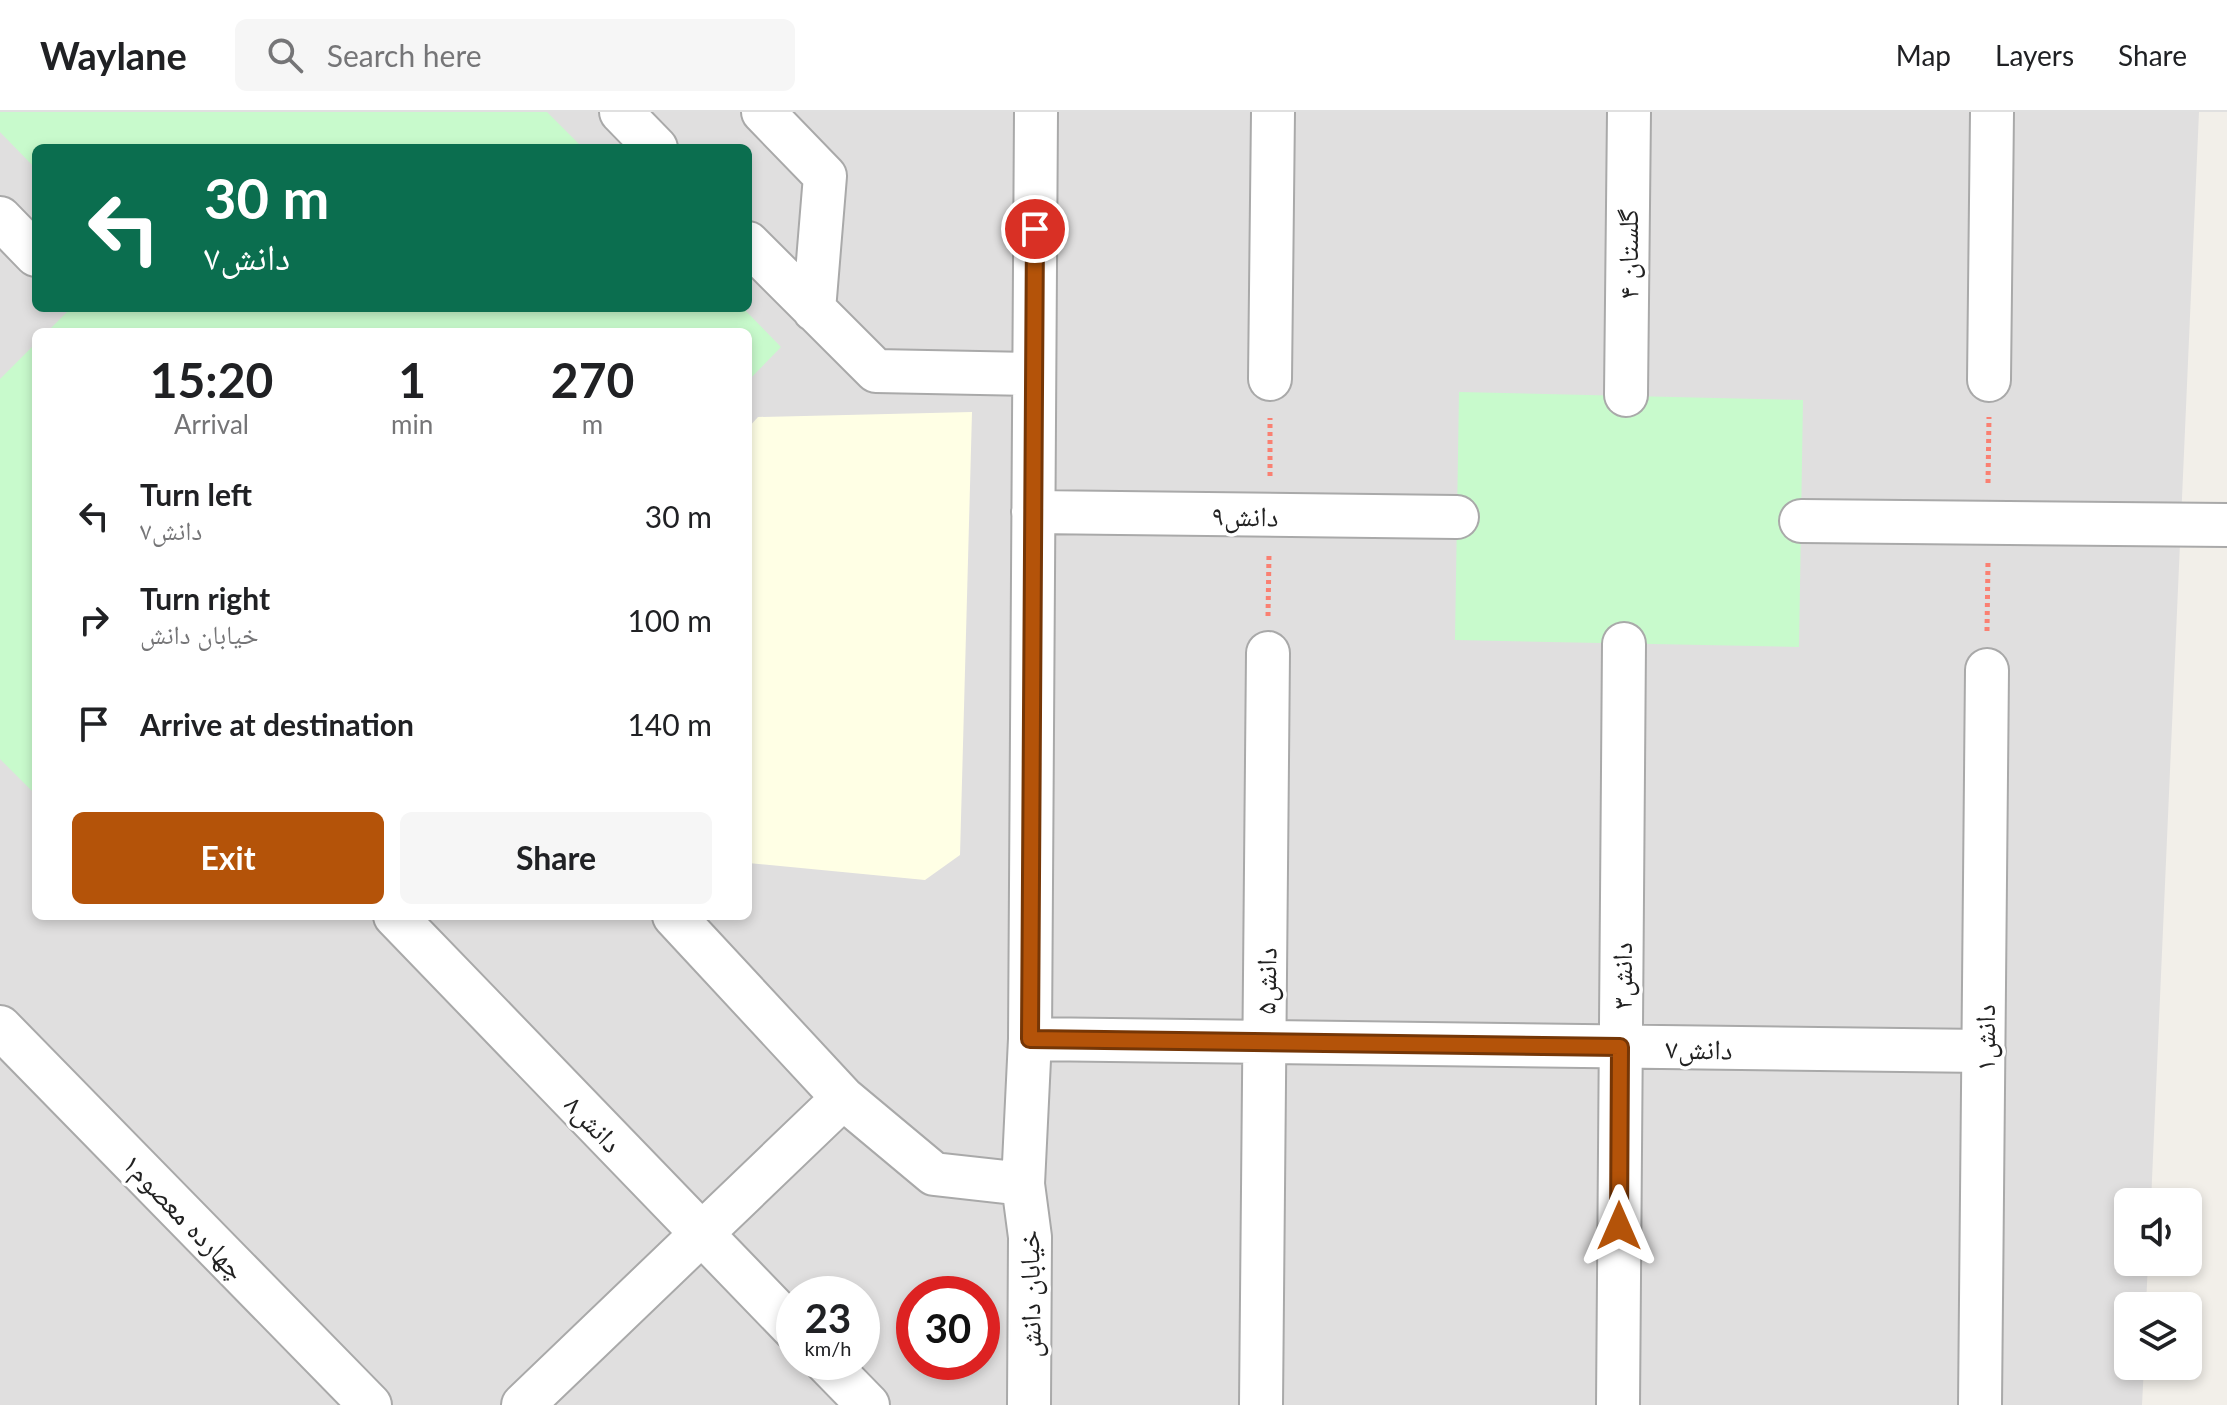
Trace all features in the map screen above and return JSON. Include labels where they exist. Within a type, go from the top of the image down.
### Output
[{"type":"street","points":[[621,112],[652,144]]},
{"type":"street","points":[[763,112],[825,176],[814,310]]},
{"type":"street","name":"خیابان دانش","points":[[1029,1405],[1030,1237],[1023,1184],[1030,1039],[1036,112]]},
{"type":"street","points":[[1270,379],[1273,112]]},
{"type":"street","name":"گلستان ۴","points":[[1626,395],[1629,112]]},
{"type":"street","points":[[1989,380],[1992,112]]},
{"type":"street","points":[[0,218],[32,251]]},
{"type":"street","points":[[752,247],[876,371],[1034,374]]},
{"type":"street","name":"دانش۹","points":[[1033,512],[1457,517]]},
{"type":"street","points":[[1801,521],[2227,525]]},
{"type":"street","name":"دانش۳","points":[[1618,1405],[1624,644]]},
{"type":"street","name":"دانش۵","points":[[1261,1405],[1268,653]]},
{"type":"street","name":"دانش۱","points":[[1980,1405],[1987,670]]},
{"type":"street","name":"دانش۸","points":[[399,920],[776,1310]]},
{"type":"street","points":[[678,920],[843,1098],[934,1174],[1023,1184]]},
{"type":"street","name":"چهارده معصوم۱","points":[[0,1027],[370,1405]]},
{"type":"street","name":"دانش۷","points":[[1030,1039],[1984,1051]]},
{"type":"street","points":[[523,1405],[843,1098]]},
{"type":"street","name":"خیابان دانش","points":[[1007,1405],[1005,1228],[1023,1184]]},
{"type":"street","points":[[844,1380],[868,1405]]},
{"type":"path","points":[[1268,653],[1270,379]]},
{"type":"path","points":[[1987,670],[1989,380]]},
{"type":"shaded area","points":[[0,112],[2199,112],[2152,1188],[2114,1188],[2114,1276],[2147,1276],[2147,1292],[2114,1292],[2114,1380],[2143,1380],[2142,1405],[0,1405]]},
{"type":"shaded area","points":[[972,412],[960,855],[925,880],[752,863],[752,424],[758,417]]},
{"type":"green space","points":[[0,112],[547,112],[579,144],[32,144],[32,165],[0,132]]},
{"type":"green space","points":[[67,312],[747,312],[781,347],[752,377],[752,328],[51,328]]},
{"type":"green space","points":[[32,347],[32,791],[0,759],[0,379]]},
{"type":"green space","points":[[1459,392],[1803,400],[1799,647],[1455,640]]},
{"type":"route","points":[[1035,229],[1030,1039],[1620,1047],[1619,1226]]}]
